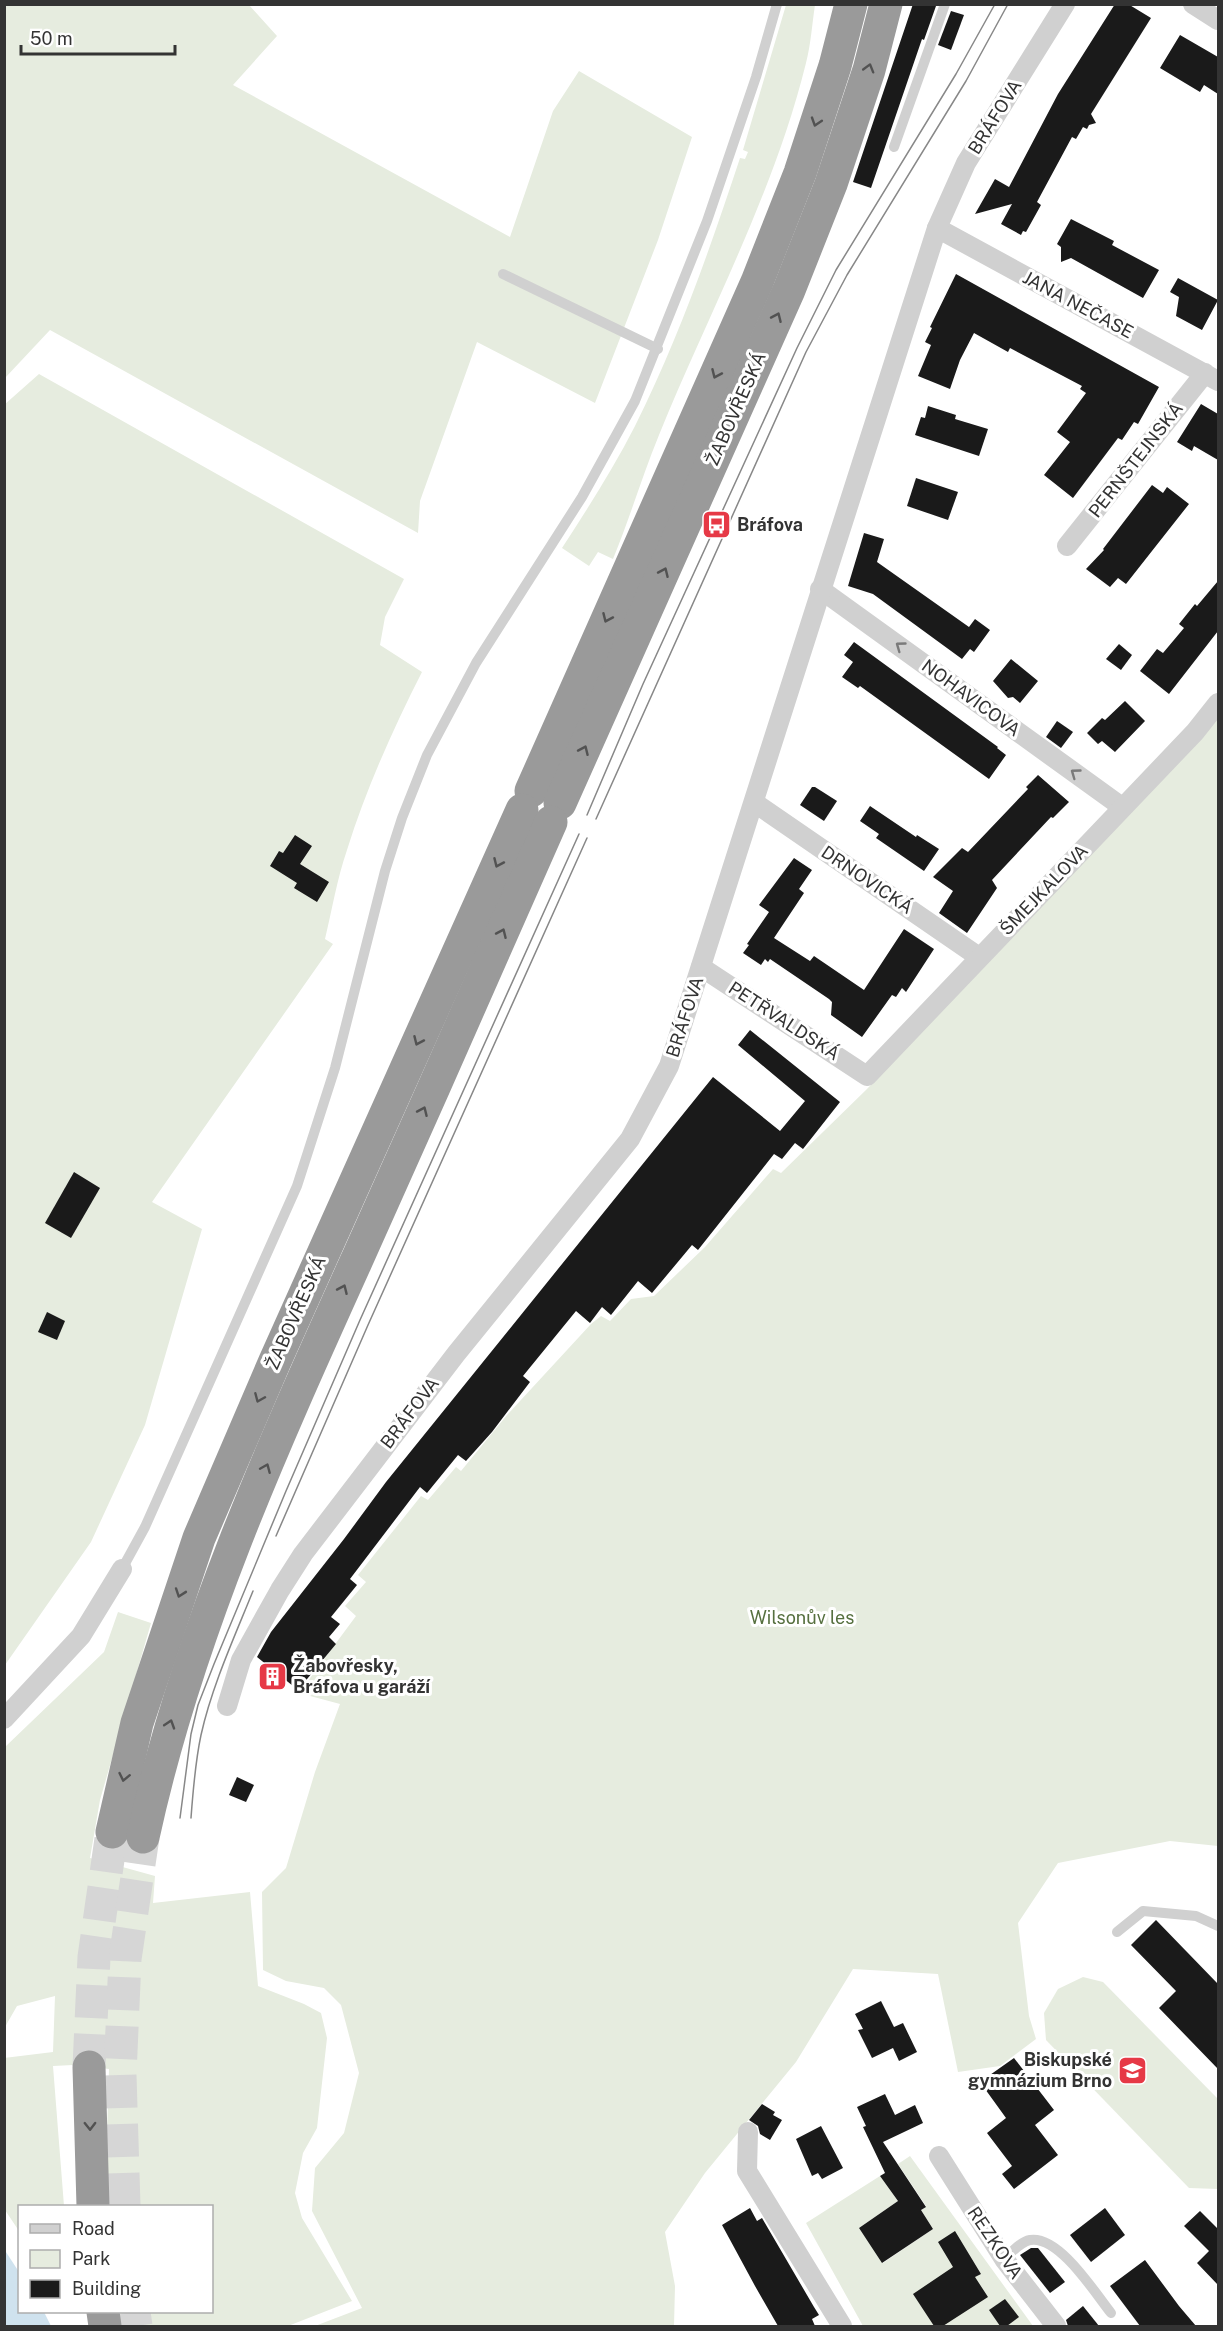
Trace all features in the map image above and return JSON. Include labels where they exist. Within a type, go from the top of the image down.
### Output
[{"type":"highway","name":"ŽABOVŘESKÁ","points":[[128,1834],[243,1522],[757,282],[800,173],[835,66],[851,4]]},
{"type":"highway","name":"ŽABOVŘESKÁ","points":[[541,807],[789,291],[831,184],[869,70],[886,4]]},
{"type":"highway","points":[[89,2067],[93,2205]]},
{"type":"street","name":"BRÁFOVA","points":[[227,1706],[241,1660],[303,1554],[456,1354],[630,1140],[669,1066],[755,803],[820,589],[937,228],[966,163],[1065,4]]},
{"type":"street","points":[[1193,4],[1218,20]]},
{"type":"street","name":"JANA NEČASE","points":[[937,228],[1212,377]]},
{"type":"street","name":"PERNŠTEJNSKÁ","points":[[1067,546],[1212,377]]},
{"type":"street","name":"NOHAVICOVA","points":[[820,589],[1122,807]]},
{"type":"street","name":"ŠMEJKALOVA","points":[[867,1076],[1195,732],[1218,703]]},
{"type":"street","name":"DRNOVICKÁ","points":[[755,803],[979,957]]},
{"type":"street","name":"PETŘVALDSKÁ","points":[[701,967],[867,1076]]},
{"type":"street","points":[[4,1719],[81,1636],[122,1569]]},
{"type":"street","points":[[748,2132],[747,2170],[842,2326]]},
{"type":"street","name":"REZKOVA","points":[[939,2157],[1004,2259],[1056,2326]]},
{"type":"lane","points":[[122,1569],[145,1527],[297,1186],[335,1068],[385,871],[402,818],[427,755],[476,663],[582,497],[635,401],[658,349],[707,221],[756,77],[777,4]]},
{"type":"lane","points":[[894,147],[945,4]]},
{"type":"lane","points":[[503,274],[658,349]]},
{"type":"lane","points":[[1117,1932],[1143,1911],[1196,1916],[1218,1926]]},
{"type":"lane","points":[[1004,2259],[1022,2242],[1033,2239],[1051,2246],[1068,2259],[1111,2313]]},
{"type":"green space","points":[[5,5],[249,5],[277,36],[233,85],[510,237],[553,111],[579,71],[692,137],[658,240],[595,403],[477,342],[420,501],[418,533],[50,330],[5,378]]},
{"type":"green space","points":[[786,5],[815,5],[806,63],[777,159],[659,435],[613,559],[598,552],[589,566],[562,548],[627,442],[651,394],[679,327],[740,158],[745,159],[748,152],[743,150]]},
{"type":"green space","points":[[39,374],[404,579],[385,617],[380,645],[422,672],[381,760],[347,850],[325,939],[333,944],[152,1202],[202,1229],[145,1425],[91,1542],[5,1665],[4,405]]},
{"type":"green space","name":"Wilsonův les","points":[[1218,716],[1218,1846],[1170,1841],[1058,1863],[1018,1923],[1029,2016],[1036,2039],[1000,2066],[958,2072],[938,1974],[853,1969],[796,2062],[705,2173],[665,2232],[675,2286],[674,2326],[315,2326],[362,2308],[312,2211],[315,2168],[344,2133],[359,2073],[341,2005],[324,1988],[286,1981],[263,1970],[262,1892],[286,1868],[315,1772],[340,1704],[299,1693],[356,1616],[345,1606],[366,1582],[358,1575],[421,1496],[428,1500],[456,1467],[461,1471],[507,1415],[591,1324],[601,1316],[610,1321],[631,1299],[654,1296],[705,1247],[773,1169],[781,1173],[867,1089],[1201,738]]},
{"type":"green space","points":[[118,1612],[151,1623],[100,1800],[90,1858],[155,1876],[153,1903],[250,1892],[258,1986],[321,2013],[327,2038],[317,2128],[303,2153],[295,2193],[302,2218],[352,2301],[288,2326],[122,2326],[120,2313],[213,2313],[213,2205],[109,2205],[107,2133],[109,2069],[73,2065],[53,2066],[64,2205],[18,2205],[18,2230],[5,2210],[4,2058],[53,2052],[55,1996],[17,2006],[5,2027],[5,1747],[104,1652]]},
{"type":"green space","points":[[1083,1977],[1103,1982],[1218,2099],[1218,2189],[1189,2188],[1046,2040],[1044,2013],[1058,1989]]},
{"type":"green space","points":[[910,2156],[1033,2326],[863,2326],[806,2223],[880,2176],[898,2201],[859,2228],[883,2263],[933,2229],[921,2210],[926,2206],[898,2164]]},
{"type":"water","points":[[4,2249],[18,2270],[18,2313],[44,2313],[51,2326],[5,2326]]},
{"type":"building","points":[[913,4],[936,6],[924,40],[922,39],[871,188],[853,182]]},
{"type":"building","points":[[1115,4],[1128,4],[1151,18],[1091,114],[1096,123],[1089,125],[1087,129],[1083,127],[1076,139],[1072,137],[1037,202],[1041,205],[1026,232],[1023,231],[1021,235],[1001,224],[1012,204],[975,214],[995,179],[1009,187],[1058,94]]},
{"type":"building","points":[[951,11],[964,15],[951,50],[938,45]]},
{"type":"building","points":[[1180,35],[1218,57],[1218,94],[1204,85],[1200,92],[1160,68]]},
{"type":"building","points":[[1071,219],[1114,241],[1112,245],[1159,270],[1143,298],[1071,258],[1061,262],[1061,247],[1057,244]]},
{"type":"building","points":[[956,274],[1159,387],[1138,424],[1134,422],[1122,440],[1118,438],[1073,498],[1044,475],[1070,442],[1057,432],[1086,393],[1080,389],[1082,386],[1010,348],[1008,352],[974,333],[960,360],[950,389],[918,376],[931,345],[925,342],[932,328],[930,327]]},
{"type":"building","points":[[1178,278],[1218,300],[1202,330],[1176,316],[1179,297],[1170,292]]},
{"type":"building","points":[[1201,404],[1218,414],[1218,460],[1194,446],[1192,451],[1177,442]]},
{"type":"building","points":[[928,406],[956,415],[955,419],[988,429],[979,456],[915,435],[921,417],[925,418]]},
{"type":"building","points":[[916,478],[958,492],[948,520],[907,506]]},
{"type":"building","points":[[1152,485],[1163,493],[1167,487],[1189,504],[1126,584],[1118,578],[1110,587],[1086,569],[1104,550]]},
{"type":"building","points":[[864,533],[884,539],[877,562],[969,627],[975,619],[990,630],[974,652],[970,649],[962,659],[873,594],[848,586]]},
{"type":"building","points":[[1218,581],[1218,631],[1169,694],[1140,671],[1157,649],[1163,653],[1184,628],[1179,624]]},
{"type":"building","points":[[854,642],[1006,755],[989,779],[860,686],[858,688],[842,677],[853,662],[844,655]]},
{"type":"building","points":[[1119,644],[1132,655],[1121,670],[1106,659]]},
{"type":"building","points":[[1011,659],[1038,681],[1020,703],[1013,697],[1008,698],[993,681]]},
{"type":"building","points":[[1125,701],[1145,721],[1115,752],[1102,741],[1098,744],[1087,733],[1102,718],[1105,720]]},
{"type":"building","points":[[1057,721],[1073,732],[1061,748],[1046,737]]},
{"type":"building","points":[[1038,775],[1069,802],[1053,818],[1051,817],[992,880],[997,888],[967,933],[939,913],[953,891],[933,877],[962,848],[968,852],[1028,789],[1026,787]]},
{"type":"building","points":[[812,787],[837,801],[824,821],[800,805]]},
{"type":"building","points":[[870,806],[916,837],[917,835],[939,849],[924,871],[876,838],[879,834],[860,821]]},
{"type":"building","points":[[295,835],[312,846],[300,864],[329,882],[317,902],[294,888],[297,883],[270,866],[279,851],[283,853]]},
{"type":"building","points":[[794,858],[812,870],[799,889],[804,893],[774,938],[810,961],[814,956],[864,990],[904,929],[934,949],[906,992],[902,988],[896,997],[892,995],[862,1037],[831,1015],[832,1002],[829,999],[770,959],[768,962],[765,959],[761,965],[743,953],[769,912],[759,905]]},
{"type":"building","points":[[750,1030],[840,1102],[803,1149],[795,1143],[782,1159],[774,1154],[698,1250],[692,1245],[652,1293],[638,1281],[611,1315],[602,1307],[590,1323],[576,1311],[523,1376],[530,1382],[492,1432],[466,1461],[458,1455],[427,1493],[420,1487],[350,1579],[357,1585],[331,1617],[340,1624],[329,1637],[336,1644],[298,1690],[257,1657],[271,1632],[386,1482],[713,1077],[780,1131],[805,1101],[738,1045]]},
{"type":"building","points":[[74,1172],[100,1188],[71,1238],[45,1223]]},
{"type":"building","points":[[47,1312],[65,1321],[57,1340],[38,1332]]},
{"type":"building","points":[[237,1777],[254,1785],[246,1802],[229,1795]]},
{"type":"building","points":[[1156,1920],[1218,1984],[1218,2069],[1159,2008],[1176,1991],[1131,1945]]},
{"type":"building","points":[[881,2001],[894,2027],[903,2023],[917,2052],[899,2061],[893,2048],[872,2058],[858,2030],[863,2029],[855,2014]]},
{"type":"building","points":[[1014,2058],[1054,2110],[1035,2125],[1058,2155],[1014,2189],[1002,2174],[1012,2166],[987,2133],[1006,2118],[980,2082]]},
{"type":"building","points":[[885,2094],[895,2115],[915,2105],[923,2123],[883,2142],[926,2207],[921,2210],[933,2229],[882,2263],[859,2228],[898,2201],[880,2176],[885,2173],[863,2127],[866,2126],[857,2107]]},
{"type":"building","points":[[762,2104],[775,2112],[773,2115],[782,2120],[770,2140],[760,2134],[758,2126],[749,2120]]},
{"type":"building","points":[[821,2126],[843,2168],[822,2179],[818,2173],[812,2176],[796,2139]]},
{"type":"building","points":[[750,2208],[757,2221],[762,2218],[819,2315],[812,2319],[815,2326],[778,2326],[755,2286],[722,2225]]},
{"type":"building","points":[[1105,2208],[1125,2235],[1091,2262],[1070,2235]]},
{"type":"building","points":[[1200,2211],[1218,2229],[1218,2285],[1197,2263],[1209,2251],[1184,2226]]},
{"type":"building","points":[[955,2231],[981,2274],[975,2277],[988,2297],[943,2326],[934,2326],[913,2294],[953,2267],[938,2242]]},
{"type":"building","points":[[1031,2248],[1038,2248],[1065,2282],[1050,2293],[1020,2255]]},
{"type":"building","points":[[1145,2260],[1196,2326],[1140,2326],[1110,2286]]},
{"type":"building","points":[[1005,2299],[1019,2317],[1007,2326],[1000,2326],[989,2310]]},
{"type":"building","points":[[1083,2306],[1099,2326],[1068,2326],[1066,2320]]},
{"type":"tunnel","points":[[89,2067],[94,1957],[112,1832]]},
{"type":"tunnel","points":[[124,2205],[120,2075],[125,1959],[143,1837]]},
{"type":"tunnel","points":[[134,2313],[136,2326]]},
{"type":"tram line","points":[[587,815],[643,684],[797,348],[836,270],[956,74],[995,4]]},
{"type":"tram line","points":[[596,819],[806,352],[847,275],[966,81],[1008,4]]},
{"type":"tram line","points":[[180,1818],[191,1734],[198,1705],[214,1664],[360,1320],[579,834]]},
{"type":"tram line","points":[[276,1536],[368,1325],[587,838]]},
{"type":"tram line","points":[[191,1818],[197,1756],[211,1698],[253,1591]]},
{"type":"place","name":"Bráfova","points":[[716,525]]},
{"type":"place","name":"Žabovřesky, Bráfova u garáží","points":[[272,1676]]},
{"type":"place","name":"Biskupské gymnázium Brno","points":[[1133,2070]]}]
